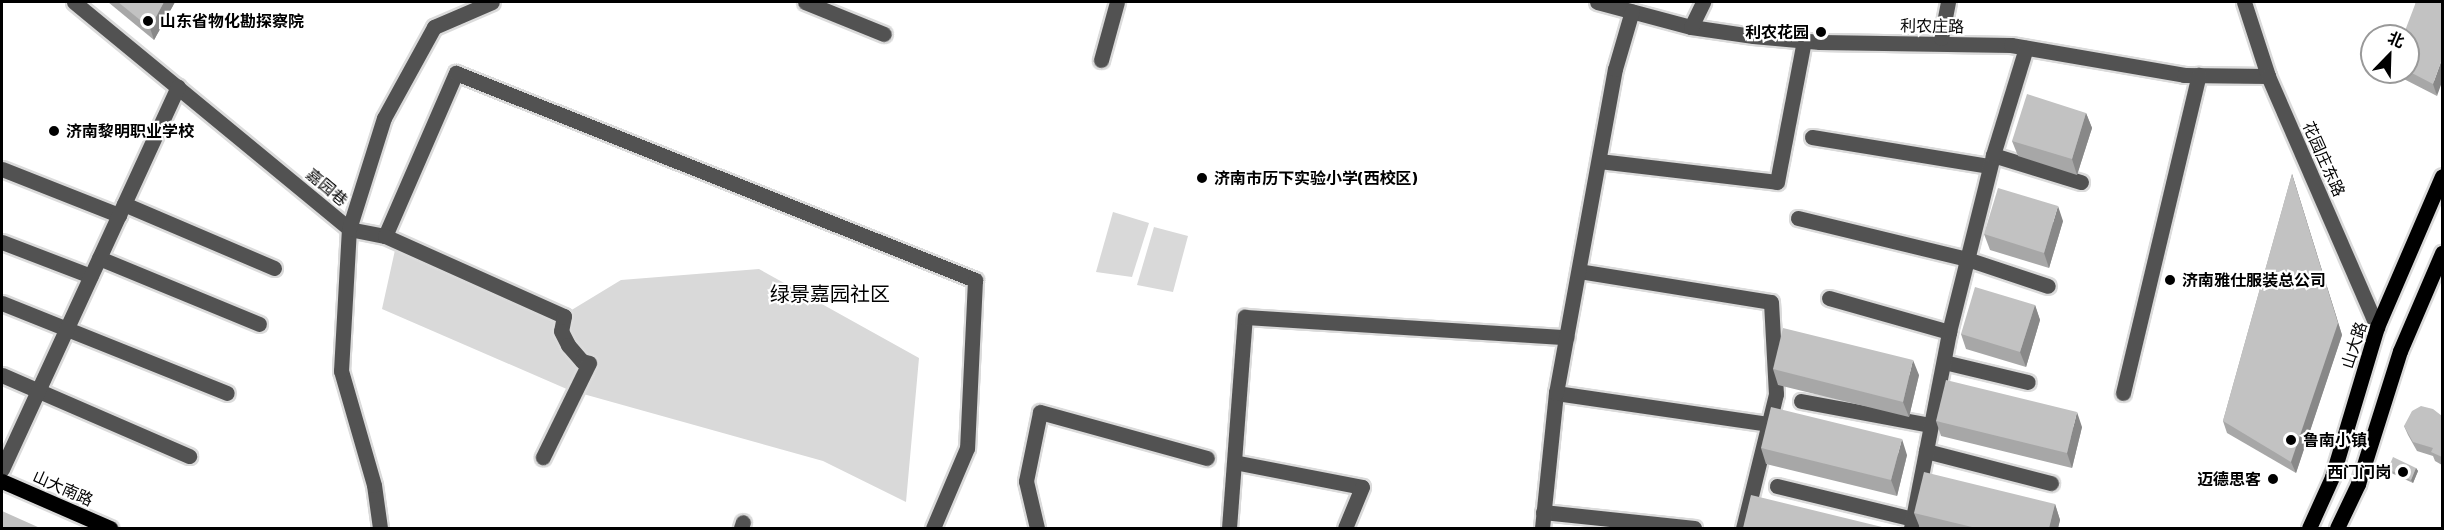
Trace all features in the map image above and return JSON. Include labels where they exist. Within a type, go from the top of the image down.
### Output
[{"type":"main road","name":"山大路","points":[[2309,528],[2332,477],[2377,327],[2442,176]]},
{"type":"main road","points":[[2337,528],[2358,484],[2400,351],[2442,253]]},
{"type":"main road","name":"山大南路","points":[[2,480],[110,528]]},
{"type":"street","name":"嘉园巷","points":[[74,2],[349,229],[342,371],[374,484],[381,528]]},
{"type":"street","points":[[492,2],[434,27],[384,118],[349,229],[385,236],[564,316],[561,331],[568,345],[582,361],[589,363],[543,457]]},
{"type":"street","points":[[805,2],[884,34]]},
{"type":"street","points":[[1101,60],[1117,2]]},
{"type":"street","name":"利农庄路","points":[[1597,2],[1691,27],[1804,41],[2026,48],[2199,75],[2268,76]]},
{"type":"street","points":[[1691,27],[1703,2]]},
{"type":"street","points":[[1941,38],[1948,2]]},
{"type":"street","name":"花园庄东路","points":[[2244,2],[2268,76],[2377,327]]},
{"type":"street","points":[[1542,528],[1556,393],[1615,69],[1632,11]]},
{"type":"street","points":[[1599,161],[1777,182],[1804,41]]},
{"type":"street","points":[[1778,486],[1912,524],[1949,332],[1992,161],[2026,48]]},
{"type":"street","points":[[385,236],[456,73],[975,280],[967,448],[933,528]]},
{"type":"street","points":[[2123,393],[2199,75]]},
{"type":"street","points":[[2,469],[178,87]]},
{"type":"street","points":[[1812,137],[1992,161],[2081,182]]},
{"type":"street","points":[[2,169],[121,209],[274,268]]},
{"type":"street","points":[[1798,218],[1967,259],[2048,285]]},
{"type":"street","points":[[2,242],[91,276]]},
{"type":"street","points":[[99,258],[259,324]]},
{"type":"street","points":[[1579,271],[1772,302],[1776,394],[1743,528]]},
{"type":"street","points":[[1829,298],[1949,332]]},
{"type":"street","points":[[2,303],[67,327],[226,393]]},
{"type":"street","points":[[1229,528],[1245,317],[1566,337]]},
{"type":"street","points":[[1944,362],[2028,382]]},
{"type":"street","points":[[2,375],[189,456]]},
{"type":"street","points":[[1556,393],[1768,424]]},
{"type":"street","points":[[1801,401],[1931,425]]},
{"type":"street","points":[[1037,528],[1026,481],[1040,412],[1207,458]]},
{"type":"street","points":[[1926,451],[2051,483]]},
{"type":"street","points":[[1239,463],[1362,487],[1345,528]]},
{"type":"street","points":[[1543,512],[1694,528]]},
{"type":"shaded area","points":[[1113,212],[1149,223],[1132,277],[1096,272]]},
{"type":"shaded area","points":[[1154,227],[1188,236],[1173,292],[1137,285]]},
{"type":"shaded area","points":[[397,241],[565,314],[621,280],[759,269],[919,358],[906,502],[823,461],[569,390],[382,309]]},
{"type":"building","points":[[118,2],[164,2],[150,28]]},
{"type":"building","points":[[2416,2],[2442,2],[2442,59],[2433,84],[2420,77],[2420,24],[2408,24]]},
{"type":"building","points":[[2027,94],[2086,113],[2072,159],[2012,141]]},
{"type":"building","points":[[2292,174],[2338,323],[2291,462],[2223,421]]},
{"type":"building","points":[[1998,188],[2058,206],[2044,253],[1984,234]]},
{"type":"building","points":[[1975,287],[2035,305],[2020,352],[1961,334]]},
{"type":"building","points":[[1783,328],[1913,360],[1903,402],[1773,369]]},
{"type":"building","points":[[1946,380],[2077,412],[2067,453],[1936,421]]},
{"type":"building","points":[[2421,406],[2433,409],[2442,416],[2442,457],[2431,452],[2433,448],[2413,442],[2404,426],[2412,411]]},
{"type":"building","points":[[1771,407],[1902,439],[1891,480],[1761,448]]},
{"type":"building","name":"西门门岗","points":[[2393,457],[2416,468],[2411,480],[2388,469]]},
{"type":"building","points":[[1924,472],[2055,504],[2049,528],[1976,528],[1914,513]]},
{"type":"building","points":[[1751,495],[1882,527],[1743,528]]},
{"type":"building","points":[[2,511],[40,528],[2,528]]},
{"type":"place","name":"山东省物化勘探察院","points":[[148,21]]},
{"type":"place","name":"利农花园","points":[[1821,32]]},
{"type":"place","name":"济南黎明职业学校","points":[[54,131]]},
{"type":"place","name":"济南市历下实验小学(西校区)","points":[[1202,178]]},
{"type":"place","name":"济南雅仕服装总公司","points":[[2170,280]]},
{"type":"place","name":"鲁南小镇","points":[[2291,440]]},
{"type":"place","name":"西门门岗","points":[[2403,472]]},
{"type":"place","name":"迈德思客","points":[[2273,479]]},
{"type":"district","name":"绿景嘉园社区","points":[[830,293]]}]
